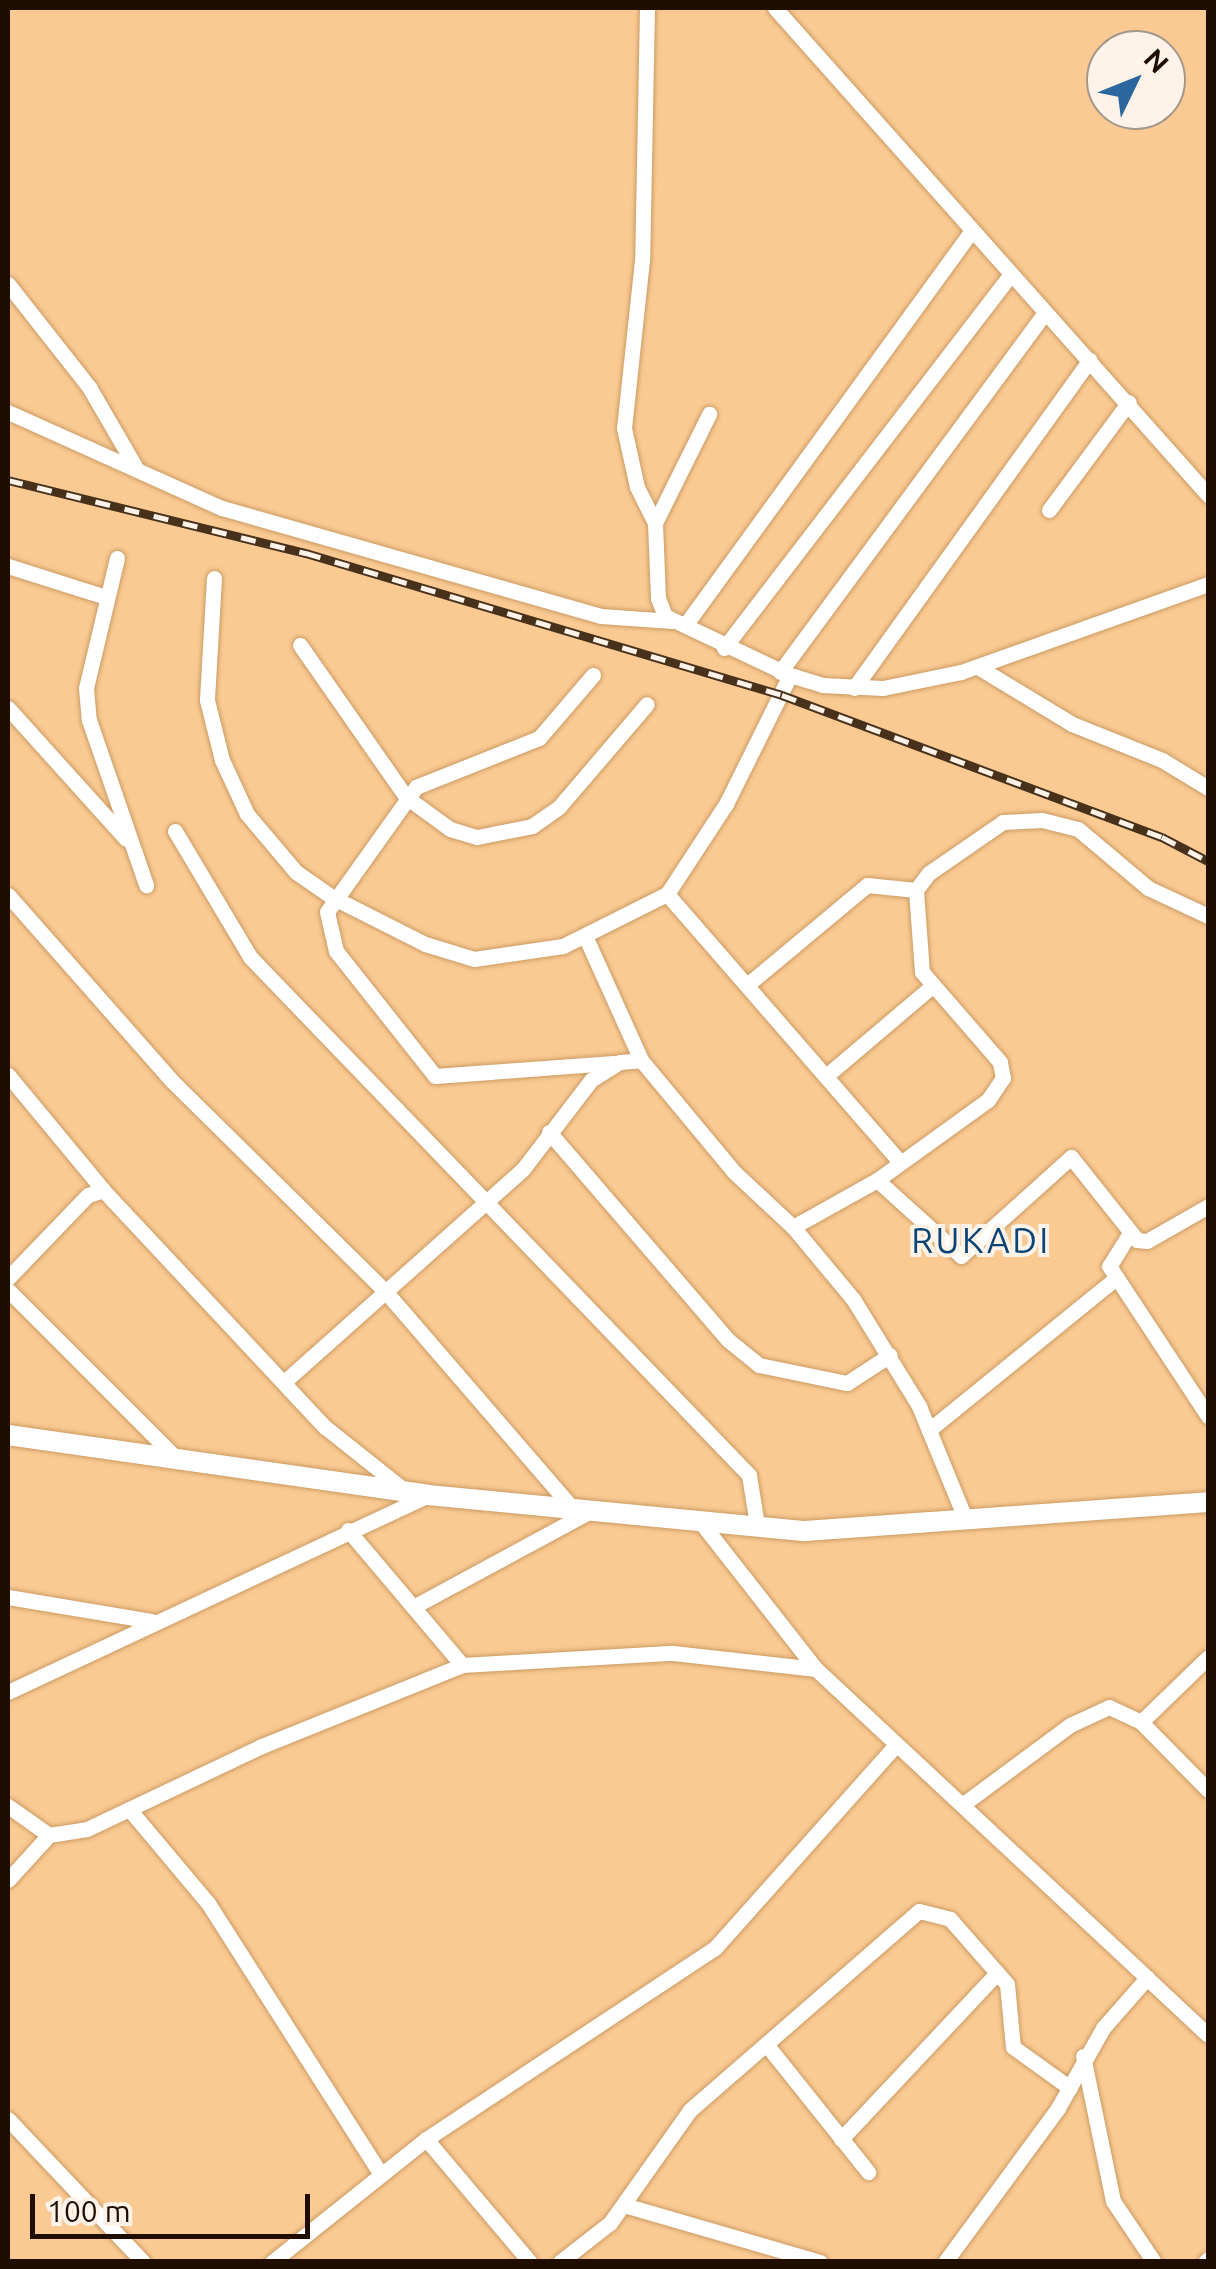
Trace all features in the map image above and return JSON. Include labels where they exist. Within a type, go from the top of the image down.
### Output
[{"type":"street","points":[[647,8],[642,260],[624,428],[637,487],[655,523],[658,598],[680,623],[724,648],[785,673],[854,688],[913,684],[978,667],[1208,584]]},
{"type":"street","points":[[776,8],[813,43],[971,232],[1129,402],[1208,496]]},
{"type":"street","points":[[680,623],[971,232]]},
{"type":"street","points":[[724,648],[1010,275]]},
{"type":"street","points":[[8,284],[90,387],[135,466]]},
{"type":"street","points":[[214,578],[207,700],[222,760],[269,845],[332,897],[425,944],[474,959],[520,957],[586,938],[667,894],[726,804],[785,673],[1045,313]]},
{"type":"street","points":[[854,688],[1090,360]]},
{"type":"street","points":[[1049,510],[1129,402]]},
{"type":"street","points":[[8,412],[222,508],[343,547],[601,616],[680,623]]},
{"type":"street","points":[[655,523],[708,414]]},
{"type":"street","points":[[117,558],[88,666],[89,720],[146,885]]},
{"type":"street","points":[[8,566],[106,598]]},
{"type":"street","points":[[300,645],[406,797],[450,829],[477,837],[532,826],[584,784],[647,704]]},
{"type":"street","points":[[978,667],[1072,724],[1162,760],[1208,788]]},
{"type":"street","points":[[593,675],[538,738],[426,778],[406,797],[332,897],[327,912],[336,951],[435,1076],[642,1060]]},
{"type":"street","points":[[8,708],[132,846]]},
{"type":"street","points":[[794,1227],[877,1180],[898,1160],[988,1100],[1003,1078],[1000,1062],[932,986],[920,964],[916,890],[929,873],[1003,822],[1042,820],[1078,829],[1148,888],[1208,916]]},
{"type":"street","points":[[176,831],[250,957],[749,1475],[757,1525]]},
{"type":"street","points":[[747,985],[868,885],[916,890]]},
{"type":"street","points":[[667,894],[898,1160]]},
{"type":"street","points":[[8,895],[173,1082],[385,1291],[582,1512]]},
{"type":"street","points":[[586,938],[642,1060],[734,1172],[794,1227],[890,1355],[929,1430],[965,1518]]},
{"type":"street","points":[[826,1076],[932,986]]},
{"type":"street","points":[[284,1382],[489,1202],[591,1080],[620,1062]]},
{"type":"street","points":[[8,1075],[103,1190],[324,1427],[418,1494]]},
{"type":"street","points":[[549,1132],[728,1340],[759,1365],[847,1383],[890,1355]]},
{"type":"street","points":[[877,1180],[961,1256],[1072,1157],[1130,1234],[1147,1241],[1203,1209],[1208,1226]]},
{"type":"street","points":[[8,1278],[88,1196],[103,1190]]},
{"type":"street","points":[[1130,1234],[1108,1260],[1208,1416]]},
{"type":"street","points":[[929,1430],[1116,1278]]},
{"type":"street","points":[[8,1290],[176,1459]]},
{"type":"street","points":[[8,1435],[418,1494],[703,1525],[757,1525],[805,1531],[1208,1502]]},
{"type":"street","points":[[8,1692],[418,1494]]},
{"type":"street","points":[[413,1607],[582,1512]]},
{"type":"street","points":[[703,1525],[816,1669],[1208,2035]]},
{"type":"street","points":[[348,1530],[462,1665]]},
{"type":"street","points":[[8,1596],[151,1621]]},
{"type":"street","points":[[8,1880],[49,1834],[87,1829],[262,1746],[462,1665],[673,1653],[816,1669]]},
{"type":"street","points":[[1141,1722],[1208,1657]]},
{"type":"street","points":[[962,1805],[1002,1771],[1096,1713],[1126,1710],[1208,1790]]},
{"type":"street","points":[[283,2258],[426,2139],[715,1948],[896,1745]]},
{"type":"street","points":[[8,1806],[49,1834]]},
{"type":"street","points":[[129,1809],[208,1904],[381,2175]]},
{"type":"street","points":[[560,2262],[624,2206],[674,2128],[919,1911],[950,1919],[997,1973],[1011,1994],[1010,2034],[1018,2056],[1070,2088]]},
{"type":"street","points":[[841,2139],[997,1973]]},
{"type":"street","points":[[945,2262],[1070,2088],[1084,2056],[1146,1978]]},
{"type":"street","points":[[766,2044],[868,2172]]},
{"type":"street","points":[[1084,2056],[1113,2200],[1154,2262]]},
{"type":"street","points":[[8,2119],[143,2262]]},
{"type":"street","points":[[426,2139],[530,2262]]},
{"type":"street","points":[[624,2206],[820,2262]]},
{"type":"railway","points":[[8,480],[306,553],[782,695],[1162,837],[1208,861]]},
{"type":"district","name":"RUKADI","points":[[981,1240]]}]
